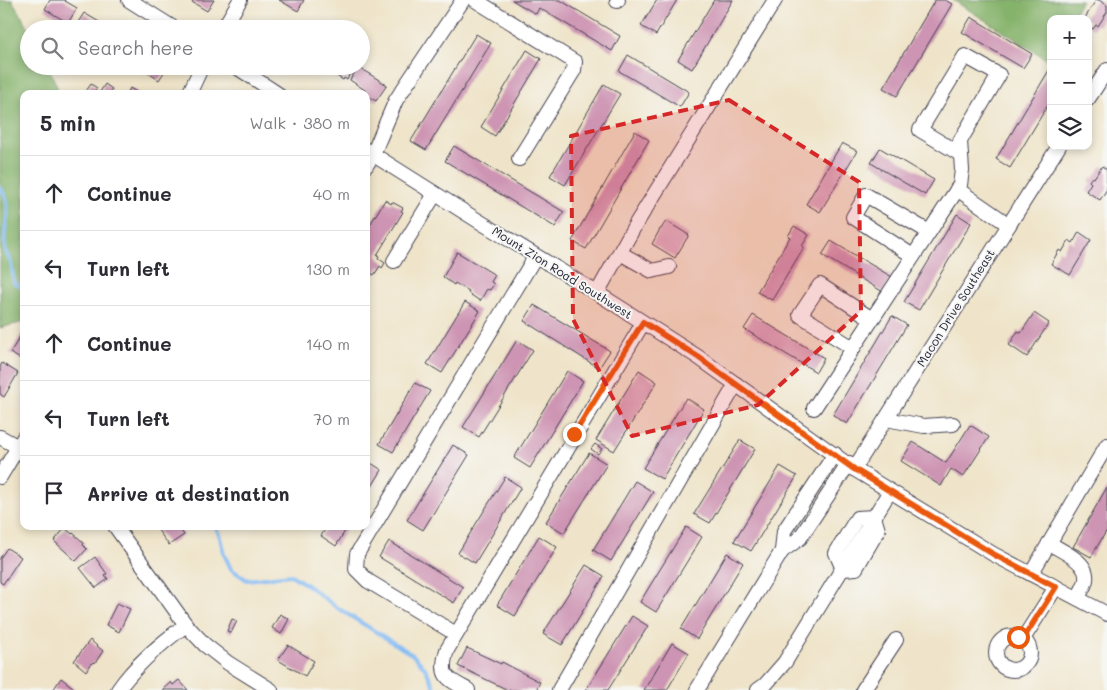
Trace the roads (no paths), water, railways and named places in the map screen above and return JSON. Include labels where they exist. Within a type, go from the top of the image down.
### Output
[{"type":"street","points":[[129,0],[161,20]]},
{"type":"street","points":[[228,20],[240,0]]},
{"type":"street","points":[[370,154],[396,100],[463,0]]},
{"type":"street","points":[[475,0],[575,62],[574,70],[519,159]]},
{"type":"street","points":[[597,293],[634,227],[775,0]]},
{"type":"street","points":[[814,408],[960,185],[962,170],[960,141],[999,75],[965,56],[920,130],[960,154]]},
{"type":"street","points":[[1092,93],[1107,70]]},
{"type":"street","points":[[191,90],[198,75]]},
{"type":"street","points":[[249,75],[272,90]]},
{"type":"street","name":"Macon Drive Southeast","points":[[782,551],[800,538],[886,419],[1056,150]]},
{"type":"street","name":"Mount Zion Road Southwest","points":[[370,157],[435,194],[698,357],[851,466],[890,491],[993,554],[1107,614]]},
{"type":"street","points":[[957,189],[1009,225]]},
{"type":"street","points":[[394,261],[435,194]]},
{"type":"street","points":[[913,256],[853,217],[866,195],[929,232]]},
{"type":"street","points":[[620,253],[652,271],[669,267]]},
{"type":"street","points":[[456,634],[368,581],[356,569],[357,554],[535,257]]},
{"type":"street","points":[[853,348],[800,315],[820,285],[872,319]]},
{"type":"street","points":[[468,690],[452,682],[444,674],[443,664],[447,650],[643,322]]},
{"type":"street","points":[[559,690],[736,384]]},
{"type":"street","points":[[886,419],[924,426],[953,424]]},
{"type":"street","points":[[0,437],[20,444]]},
{"type":"street","points":[[1031,574],[1107,444]]},
{"type":"street","points":[[0,476],[20,448]]},
{"type":"street","points":[[697,690],[782,551],[784,531],[835,454]]},
{"type":"street","points":[[843,569],[836,553],[856,545],[878,530],[874,518],[890,491]]},
{"type":"street","points":[[843,569],[856,568],[857,518],[874,518]]},
{"type":"street","points":[[118,530],[186,625],[205,645],[228,663],[271,690]]},
{"type":"street","points":[[1048,543],[1076,559],[1085,570],[1086,579],[1078,598]]},
{"type":"street","points":[[758,690],[765,685],[785,662],[843,569]]},
{"type":"street","points":[[1023,639],[1056,587]]},
{"type":"street","points":[[118,690],[127,676],[152,651],[186,625]]},
{"type":"street","points":[[863,690],[896,640]]},
{"type":"waterway","points":[[0,188],[5,195],[8,209],[4,240],[5,248],[11,263],[14,283],[20,286]]},
{"type":"waterway","points":[[217,530],[224,554],[231,569],[247,580],[291,575],[336,607],[413,655],[425,668],[434,690]]}]
